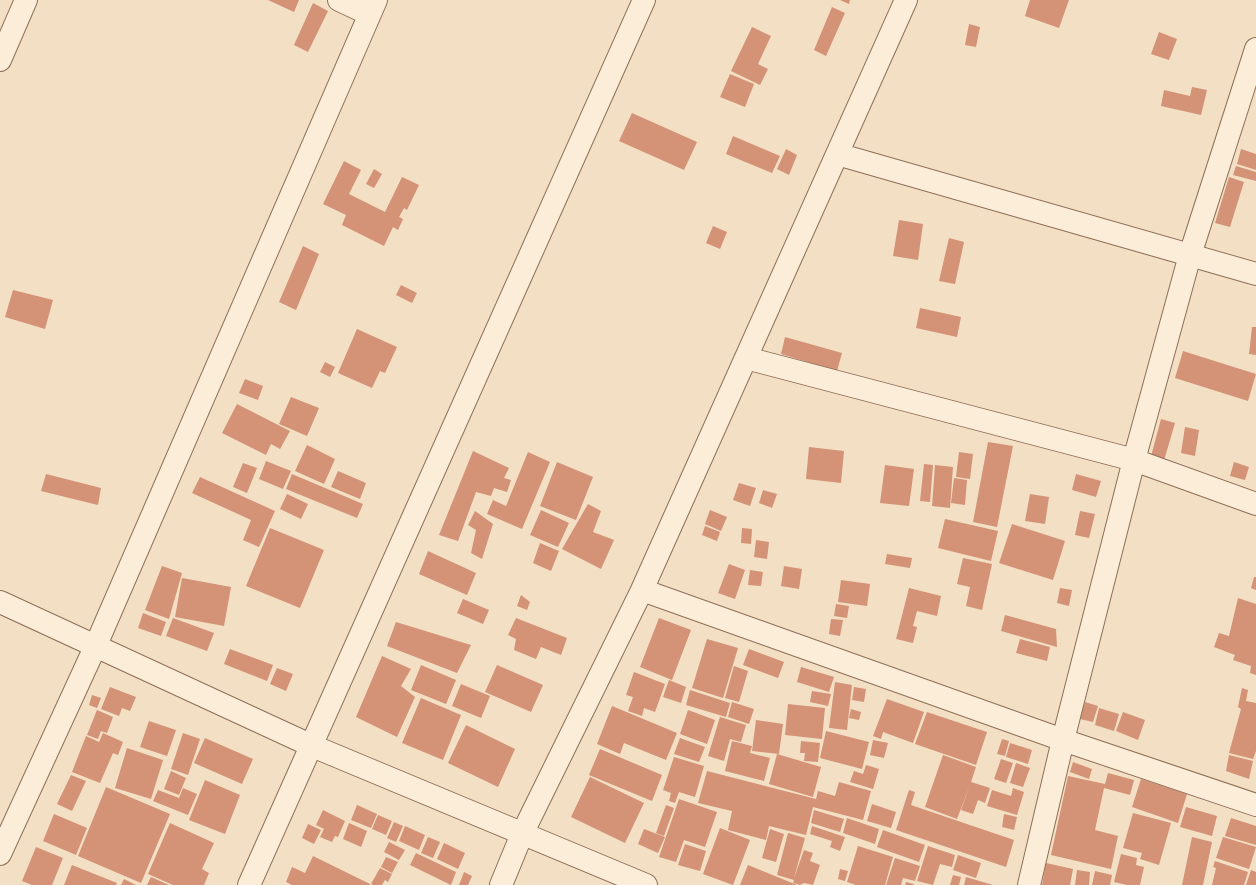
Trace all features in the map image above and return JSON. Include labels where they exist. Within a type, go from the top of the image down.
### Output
[{"type":"street","points":[[0,60],[26,0]]},
{"type":"street","points":[[0,854],[96,646],[372,7],[339,0]]},
{"type":"street","points":[[249,885],[310,745],[644,0]]},
{"type":"street","points":[[501,885],[522,834],[642,590],[906,0]]},
{"type":"street","points":[[1029,885],[1063,740],[1134,460],[1190,255],[1256,49]]},
{"type":"street","points":[[837,154],[1256,274]]},
{"type":"street","points":[[746,358],[1134,460],[1256,504]]},
{"type":"street","points":[[642,590],[1063,740],[1256,805]]},
{"type":"street","points":[[0,602],[310,745],[646,885]]},
{"type":"building","points":[[268,0],[299,0],[294,12]]},
{"type":"building","points":[[840,0],[850,0],[849,4]]},
{"type":"building","points":[[1030,0],[1069,0],[1059,28],[1025,16]]},
{"type":"building","points":[[313,3],[328,11],[308,52],[294,45]]},
{"type":"building","points":[[832,7],[845,13],[826,56],[814,50]]},
{"type":"building","points":[[969,24],[980,27],[976,47],[965,45]]},
{"type":"building","points":[[752,27],[771,36],[758,64],[768,69],[760,85],[731,71]]},
{"type":"building","points":[[1159,32],[1177,39],[1169,60],[1151,54]]},
{"type":"building","points":[[730,74],[754,84],[745,107],[720,97]]},
{"type":"building","points":[[1192,87],[1207,90],[1201,115],[1161,106],[1164,90],[1190,96]]},
{"type":"building","points":[[632,113],[697,142],[684,170],[619,141]]},
{"type":"building","points":[[733,136],[780,156],[772,173],[726,154]]},
{"type":"building","points":[[786,149],[797,155],[789,175],[777,169]]},
{"type":"building","points":[[1241,149],[1256,154],[1256,170],[1237,164]]},
{"type":"building","points":[[344,161],[361,170],[349,194],[385,212],[402,177],[419,185],[407,210],[404,208],[399,217],[403,219],[398,230],[393,227],[384,246],[342,225],[346,215],[323,204]]},
{"type":"building","points":[[1236,166],[1256,172],[1256,181],[1233,175]]},
{"type":"building","points":[[374,169],[382,174],[374,188],[366,184]]},
{"type":"building","points":[[1229,177],[1244,182],[1230,227],[1215,223]]},
{"type":"building","points":[[899,220],[923,224],[918,260],[893,256]]},
{"type":"building","points":[[713,226],[727,232],[720,249],[706,243]]},
{"type":"building","points":[[949,238],[964,242],[955,284],[939,281]]},
{"type":"building","points":[[303,246],[319,254],[296,310],[279,302]]},
{"type":"building","points":[[401,285],[417,293],[412,303],[396,295]]},
{"type":"building","points":[[13,290],[53,300],[45,329],[5,317]]},
{"type":"building","points":[[920,308],[961,317],[957,337],[916,328]]},
{"type":"building","points":[[1252,327],[1256,327],[1256,355],[1249,354]]},
{"type":"building","points":[[357,329],[397,347],[385,373],[380,371],[372,388],[338,373]]},
{"type":"building","points":[[785,337],[842,353],[837,371],[781,354]]},
{"type":"building","points":[[1183,351],[1256,374],[1248,401],[1175,378]]},
{"type":"building","points":[[325,362],[335,367],[330,377],[320,372]]},
{"type":"building","points":[[245,379],[263,386],[258,400],[239,393]]},
{"type":"building","points":[[291,397],[319,408],[307,436],[279,424]]},
{"type":"building","points":[[237,404],[290,431],[280,449],[271,444],[266,455],[222,433]]},
{"type":"building","points":[[1161,419],[1175,423],[1163,464],[1150,460]]},
{"type":"building","points":[[1185,427],[1199,430],[1195,456],[1181,453]]},
{"type":"building","points":[[988,442],[1013,446],[997,527],[973,522]]},
{"type":"building","points":[[307,445],[335,459],[324,484],[295,471]]},
{"type":"building","points":[[809,447],[844,451],[841,483],[806,479]]},
{"type":"building","points":[[473,451],[509,468],[504,478],[511,480],[507,492],[494,488],[491,496],[476,492],[458,541],[439,535]]},
{"type":"building","points":[[528,452],[550,462],[522,529],[487,514],[493,500],[506,506]]},
{"type":"building","points":[[959,452],[973,454],[970,479],[956,477]]},
{"type":"building","points":[[266,461],[291,471],[283,489],[259,479]]},
{"type":"building","points":[[557,462],[593,477],[576,520],[540,506]]},
{"type":"building","points":[[1234,462],[1249,467],[1245,480],[1230,476]]},
{"type":"building","points":[[243,463],[257,468],[247,493],[233,487]]},
{"type":"building","points":[[924,464],[933,465],[930,502],[920,501]]},
{"type":"building","points":[[885,465],[914,469],[909,506],[880,503]]},
{"type":"building","points":[[935,465],[953,467],[950,508],[932,506]]},
{"type":"building","points":[[338,471],[366,483],[360,499],[331,487]]},
{"type":"building","points":[[46,474],[101,488],[98,505],[41,491]]},
{"type":"building","points":[[292,474],[363,504],[357,518],[286,489]]},
{"type":"building","points":[[1076,474],[1101,481],[1096,497],[1072,490]]},
{"type":"building","points":[[200,477],[275,511],[259,547],[243,540],[251,520],[192,493]]},
{"type":"building","points":[[954,478],[967,480],[965,505],[951,503]]},
{"type":"building","points":[[739,483],[756,488],[750,506],[733,500]]},
{"type":"building","points":[[763,490],[777,494],[772,508],[759,503]]},
{"type":"building","points":[[287,494],[308,504],[301,519],[280,509]]},
{"type":"building","points":[[1030,494],[1049,497],[1045,524],[1025,521]]},
{"type":"building","points":[[588,504],[601,511],[593,532],[614,540],[601,569],[562,549]]},
{"type":"building","points":[[541,510],[569,523],[558,547],[530,535]]},
{"type":"building","points":[[710,510],[727,517],[721,531],[705,524]]},
{"type":"building","points":[[475,511],[493,524],[482,559],[471,553],[476,530],[468,525]]},
{"type":"building","points":[[1080,511],[1095,514],[1089,538],[1075,535]]},
{"type":"building","points":[[945,519],[998,531],[991,561],[938,548]]},
{"type":"building","points":[[1012,524],[1065,541],[1053,580],[999,563]]},
{"type":"building","points":[[705,526],[720,532],[717,541],[702,535]]},
{"type":"building","points":[[270,528],[324,550],[300,608],[246,586]]},
{"type":"building","points":[[742,528],[752,529],[751,544],[741,543]]},
{"type":"building","points":[[756,540],[769,542],[767,559],[754,557]]},
{"type":"building","points":[[540,543],[559,551],[551,571],[533,563]]},
{"type":"building","points":[[428,551],[476,573],[467,595],[419,574]]},
{"type":"building","points":[[887,554],[912,558],[910,568],[885,564]]},
{"type":"building","points":[[963,558],[992,564],[982,610],[966,606],[970,587],[957,584]]},
{"type":"building","points":[[729,564],[745,570],[735,599],[718,593]]},
{"type":"building","points":[[162,566],[182,573],[169,619],[145,610]]},
{"type":"building","points":[[784,566],[802,569],[799,589],[781,586]]},
{"type":"building","points":[[750,570],[763,572],[761,586],[748,585]]},
{"type":"building","points":[[1254,577],[1256,577],[1256,590],[1251,588]]},
{"type":"building","points":[[182,578],[231,587],[224,626],[175,617]]},
{"type":"building","points":[[841,580],[870,584],[867,606],[838,602]]},
{"type":"building","points":[[909,588],[941,596],[937,616],[917,611],[913,626],[917,627],[913,643],[896,639]]},
{"type":"building","points":[[1060,588],[1072,590],[1069,606],[1057,603]]},
{"type":"building","points":[[521,595],[530,602],[527,610],[517,606]]},
{"type":"building","points":[[1238,598],[1256,604],[1256,675],[1250,673],[1251,666],[1233,660],[1235,655],[1214,647],[1219,633],[1229,636]]},
{"type":"building","points":[[463,599],[489,610],[483,624],[457,613]]},
{"type":"building","points":[[836,604],[849,606],[847,618],[834,616]]},
{"type":"building","points":[[143,613],[166,622],[161,636],[138,628]]},
{"type":"building","points":[[1005,615],[1056,629],[1057,647],[1001,631]]},
{"type":"building","points":[[173,618],[214,633],[207,651],[166,636]]},
{"type":"building","points":[[516,618],[567,638],[561,655],[541,647],[536,659],[514,650],[516,639],[508,635]]},
{"type":"building","points":[[659,618],[691,630],[672,680],[640,667]]},
{"type":"building","points":[[831,619],[843,620],[840,636],[829,634]]},
{"type":"building","points":[[396,622],[471,645],[457,673],[387,646]]},
{"type":"building","points":[[707,639],[738,648],[723,698],[692,688]]},
{"type":"building","points":[[1020,639],[1050,647],[1047,661],[1016,653]]},
{"type":"building","points":[[230,649],[273,665],[267,681],[224,664]]},
{"type":"building","points":[[749,649],[784,662],[778,678],[743,665]]},
{"type":"building","points":[[382,656],[411,669],[401,686],[415,697],[397,737],[356,717]]},
{"type":"building","points":[[421,665],[456,680],[446,704],[411,690]]},
{"type":"building","points":[[497,665],[543,685],[531,712],[485,692]]},
{"type":"building","points":[[734,666],[748,671],[739,702],[725,698]]},
{"type":"building","points":[[801,667],[834,677],[829,692],[797,682]]},
{"type":"building","points":[[277,668],[293,674],[286,691],[270,684]]},
{"type":"building","points":[[634,672],[665,684],[655,712],[644,708],[642,716],[628,711],[633,697],[626,695]]},
{"type":"building","points":[[669,680],[686,687],[681,703],[663,697]]},
{"type":"building","points":[[835,682],[852,685],[847,730],[829,728]]},
{"type":"building","points":[[461,684],[490,696],[481,718],[452,706]]},
{"type":"building","points":[[110,687],[136,697],[130,711],[122,708],[119,716],[101,709]]},
{"type":"building","points":[[854,687],[866,689],[864,702],[852,700]]},
{"type":"building","points":[[1242,688],[1248,690],[1246,701],[1256,703],[1256,751],[1253,759],[1229,753],[1241,709],[1238,707]]},
{"type":"building","points":[[690,690],[730,703],[726,717],[686,705]]},
{"type":"building","points":[[812,691],[831,694],[828,706],[810,702]]},
{"type":"building","points":[[92,695],[101,698],[97,708],[89,705]]},
{"type":"building","points":[[421,698],[461,715],[443,760],[402,743]]},
{"type":"building","points":[[887,699],[924,712],[913,743],[883,732],[881,739],[873,736]]},
{"type":"building","points":[[732,702],[754,709],[749,724],[728,717]]},
{"type":"building","points":[[1085,702],[1098,706],[1093,722],[1080,719]]},
{"type":"building","points":[[788,704],[825,708],[822,739],[785,735]]},
{"type":"building","points":[[612,706],[677,733],[666,760],[624,743],[620,754],[597,744]]},
{"type":"building","points":[[1099,708],[1119,714],[1114,731],[1095,725]]},
{"type":"building","points":[[851,709],[861,712],[859,720],[849,718]]},
{"type":"building","points":[[97,710],[113,717],[107,733],[101,731],[98,739],[87,735]]},
{"type":"building","points":[[688,710],[715,720],[707,744],[680,734]]},
{"type":"building","points":[[927,712],[987,732],[976,765],[915,744]]},
{"type":"building","points":[[1123,712],[1145,720],[1138,740],[1116,731]]},
{"type":"building","points":[[720,717],[746,725],[741,742],[730,739],[724,761],[708,756]]},
{"type":"building","points":[[756,720],[783,724],[779,754],[752,751]]},
{"type":"building","points":[[149,721],[176,730],[167,756],[140,747]]},
{"type":"building","points":[[466,725],[515,749],[498,787],[448,763]]},
{"type":"building","points":[[826,731],[869,742],[862,769],[820,758]]},
{"type":"building","points":[[103,733],[123,742],[118,755],[113,753],[100,783],[72,772],[86,736],[99,742]]},
{"type":"building","points":[[183,733],[200,739],[188,775],[171,769]]},
{"type":"building","points":[[205,738],[253,759],[242,784],[194,763]]},
{"type":"building","points":[[680,738],[705,747],[699,762],[674,754]]},
{"type":"building","points":[[1002,739],[1009,741],[1005,756],[997,754]]},
{"type":"building","points":[[873,740],[888,743],[884,758],[870,755]]},
{"type":"building","points":[[732,741],[752,746],[750,753],[770,758],[764,781],[725,771]]},
{"type":"building","points":[[801,741],[820,743],[818,762],[804,761],[805,753],[800,753]]},
{"type":"building","points":[[1010,743],[1032,750],[1028,764],[1006,757]]},
{"type":"building","points":[[127,748],[163,760],[151,799],[115,788]]},
{"type":"building","points":[[600,749],[662,775],[652,801],[589,775]]},
{"type":"building","points":[[777,754],[821,767],[813,797],[769,784]]},
{"type":"building","points":[[943,755],[976,767],[971,782],[990,788],[985,803],[978,800],[973,814],[961,810],[970,785],[957,819],[925,807]]},
{"type":"building","points":[[1229,755],[1253,761],[1249,779],[1226,771]]},
{"type":"building","points":[[674,757],[704,766],[695,797],[679,792],[675,803],[669,801],[671,793],[663,790]]},
{"type":"building","points":[[1001,759],[1013,763],[1006,783],[994,779]]},
{"type":"building","points":[[1073,762],[1092,769],[1089,779],[1070,772]]},
{"type":"building","points":[[1016,763],[1030,768],[1023,787],[1010,783]]},
{"type":"building","points":[[866,765],[879,769],[873,789],[850,782],[854,771],[863,774]]},
{"type":"building","points":[[171,771],[186,778],[179,795],[164,789]]},
{"type":"building","points":[[707,771],[816,799],[818,791],[835,796],[839,782],[871,791],[863,820],[813,807],[806,835],[769,826],[766,840],[728,830],[732,811],[698,803]]},
{"type":"building","points":[[1108,773],[1134,780],[1130,795],[1104,788],[1095,830],[1118,836],[1111,869],[1051,855],[1068,776],[1105,784]]},
{"type":"building","points":[[71,775],[86,781],[72,811],[57,804]]},
{"type":"building","points":[[590,777],[644,803],[625,843],[571,817]]},
{"type":"building","points":[[1141,779],[1187,794],[1178,823],[1132,807]]},
{"type":"building","points":[[205,780],[240,795],[225,834],[189,820]]},
{"type":"building","points":[[106,787],[170,814],[141,883],[78,856]]},
{"type":"building","points":[[183,788],[197,794],[188,815],[153,801],[158,790],[179,798]]},
{"type":"building","points":[[1013,788],[1024,792],[1017,815],[987,806],[992,790],[1011,796]]},
{"type":"building","points":[[909,790],[915,792],[911,805],[1014,840],[1006,867],[896,830]]},
{"type":"building","points":[[679,799],[717,812],[705,847],[684,840],[676,862],[659,857]]},
{"type":"building","points":[[872,804],[896,812],[891,828],[867,821]]},
{"type":"building","points":[[357,805],[377,814],[371,828],[351,820]]},
{"type":"building","points":[[666,805],[674,808],[664,836],[656,833]]},
{"type":"building","points":[[1186,807],[1217,816],[1212,836],[1180,827]]},
{"type":"building","points":[[323,810],[345,821],[338,837],[335,836],[332,842],[320,837],[324,829],[316,825]]},
{"type":"building","points":[[814,810],[844,819],[840,832],[811,823]]},
{"type":"building","points":[[1133,813],[1171,823],[1159,865],[1140,859],[1142,853],[1123,848]]},
{"type":"building","points":[[54,814],[87,828],[76,855],[43,841]]},
{"type":"building","points":[[1004,814],[1017,817],[1014,830],[1002,827]]},
{"type":"building","points":[[378,815],[392,821],[386,835],[372,829]]},
{"type":"building","points":[[847,818],[879,829],[875,844],[843,833]]},
{"type":"building","points":[[1231,818],[1256,826],[1256,845],[1225,836]]},
{"type":"building","points":[[394,822],[403,826],[396,842],[387,838]]},
{"type":"building","points":[[170,823],[214,843],[202,869],[209,873],[204,885],[173,885],[148,874]]},
{"type":"building","points":[[349,823],[367,831],[361,847],[343,839]]},
{"type":"building","points":[[308,824],[321,830],[314,844],[302,838]]},
{"type":"building","points":[[405,826],[425,835],[419,850],[399,841]]},
{"type":"building","points":[[812,826],[845,837],[840,851],[830,847],[832,841],[810,834]]},
{"type":"building","points":[[720,828],[750,840],[733,885],[703,874]]},
{"type":"building","points":[[644,829],[665,837],[658,853],[638,844]]},
{"type":"building","points":[[770,829],[784,834],[776,862],[762,858]]},
{"type":"building","points":[[883,830],[925,845],[919,862],[877,847]]},
{"type":"building","points":[[788,833],[805,838],[794,878],[804,850],[813,853],[810,861],[820,865],[813,885],[804,883],[800,885],[793,883],[794,880],[777,875]]},
{"type":"building","points":[[428,837],[440,842],[433,858],[421,853]]},
{"type":"building","points":[[1192,837],[1212,842],[1203,885],[1182,885]]},
{"type":"building","points":[[1223,837],[1256,847],[1249,869],[1216,858]]},
{"type":"building","points":[[389,842],[405,850],[399,860],[384,852]]},
{"type":"building","points":[[444,843],[465,853],[458,869],[437,859]]},
{"type":"building","points":[[685,844],[706,851],[700,871],[678,865]]},
{"type":"building","points":[[858,846],[893,857],[885,885],[856,885],[847,882]]},
{"type":"building","points":[[928,846],[955,855],[952,867],[940,864],[933,885],[917,881]]},
{"type":"building","points":[[36,847],[63,858],[52,885],[32,885],[22,881]]},
{"type":"building","points":[[416,853],[456,872],[451,885],[410,865]]},
{"type":"building","points":[[1121,854],[1137,858],[1136,865],[1144,867],[1140,885],[1127,885],[1114,882]]},
{"type":"building","points":[[958,855],[981,863],[976,878],[953,870]]},
{"type":"building","points":[[313,856],[370,885],[292,885],[286,882],[292,867],[305,873]]},
{"type":"building","points":[[386,857],[398,862],[392,873],[381,867]]},
{"type":"building","points":[[895,858],[920,866],[915,881],[903,878],[901,885],[886,885]]},
{"type":"building","points":[[1215,861],[1248,872],[1244,885],[1212,885],[1216,868],[1213,867]]},
{"type":"building","points":[[1046,863],[1073,869],[1070,885],[1042,885]]},
{"type":"building","points":[[72,865],[117,883],[116,885],[64,885]]},
{"type":"building","points":[[748,865],[797,885],[740,885]]},
{"type":"building","points":[[380,868],[392,874],[388,882],[385,880],[382,885],[373,885],[371,884]]},
{"type":"building","points":[[840,869],[848,871],[845,881],[838,879]]},
{"type":"building","points":[[1077,870],[1090,872],[1089,885],[1075,885]]},
{"type":"building","points":[[1251,870],[1256,872],[1256,885],[1246,885]]},
{"type":"building","points":[[1095,871],[1112,875],[1110,885],[1092,885]]},
{"type":"building","points":[[464,872],[472,876],[468,885],[459,885]]},
{"type":"building","points":[[953,875],[961,877],[959,885],[950,885]]},
{"type":"building","points":[[151,877],[169,885],[147,885]]},
{"type":"building","points":[[966,877],[993,885],[964,885]]},
{"type":"building","points":[[124,879],[136,885],[121,885]]},
{"type":"building","points":[[906,882],[914,884],[905,885]]}]
